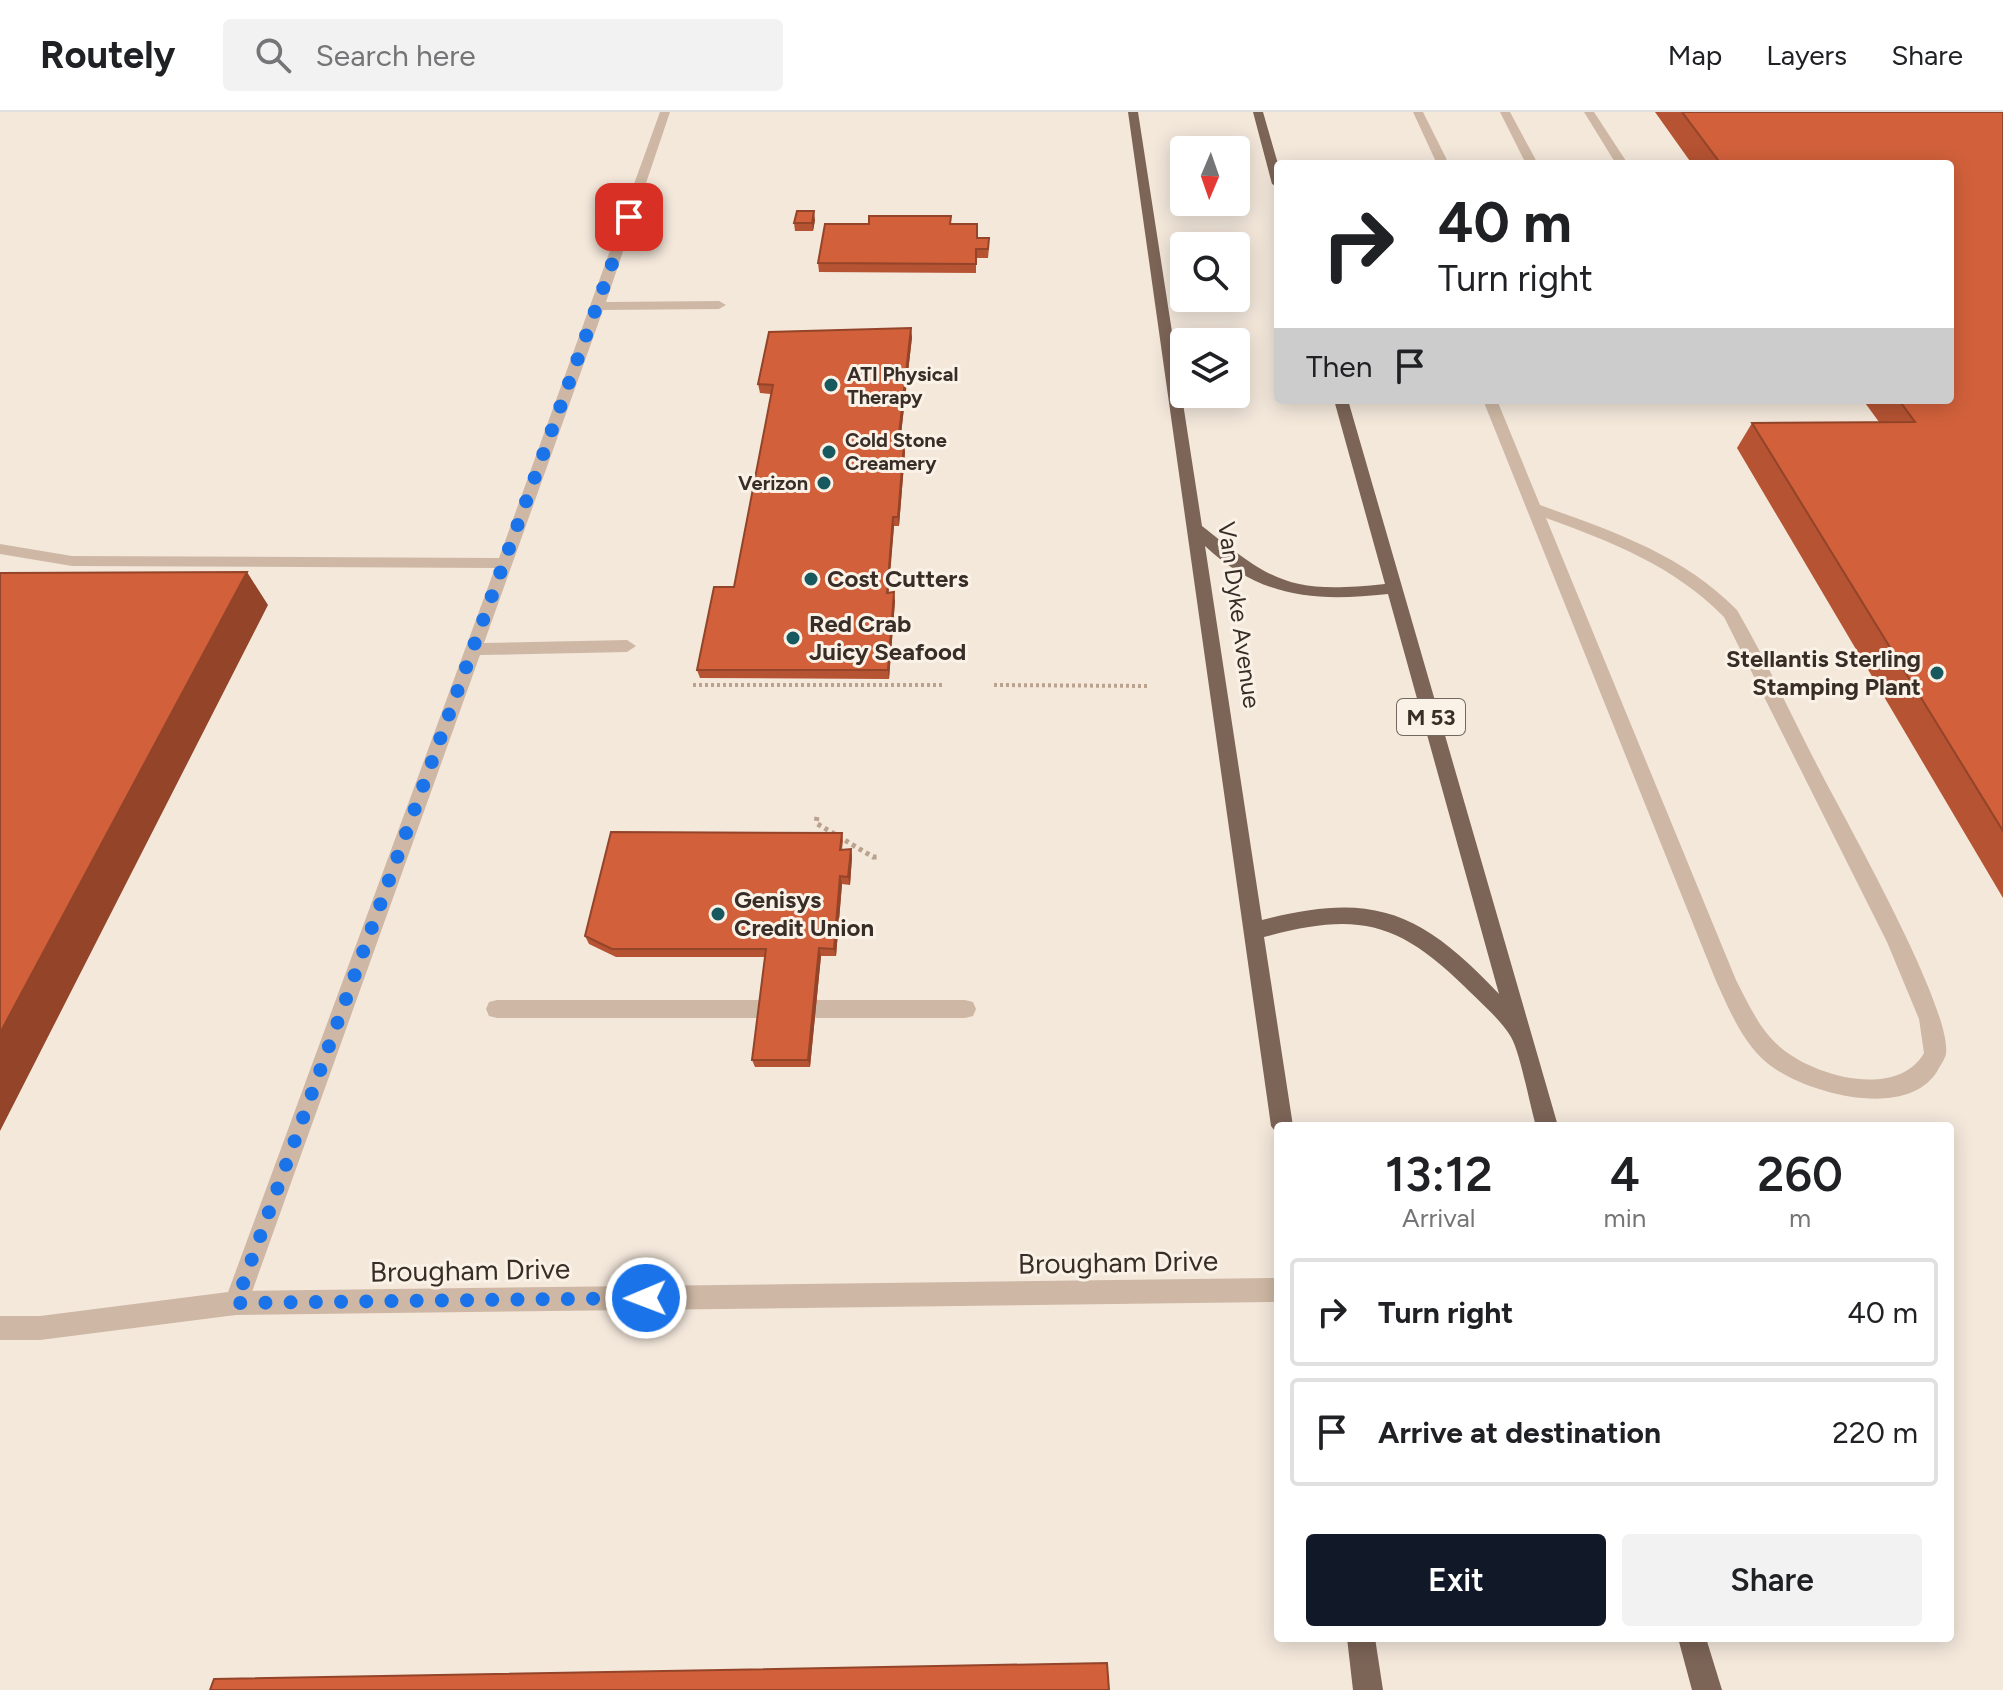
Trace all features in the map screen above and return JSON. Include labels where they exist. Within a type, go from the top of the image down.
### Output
[{"type":"main road","name":"Van Dyke Avenue","points":[[1133,112],[1197,530],[1281,1122]]},
{"type":"main road","points":[[1258,112],[1274,170]]},
{"type":"main road","name":"M 53","points":[[1342,404],[1546,1122]]},
{"type":"main road","points":[[1197,530],[1229,561],[1262,580],[1294,591],[1335,595],[1395,588]]},
{"type":"main road","points":[[1253,931],[1330,914],[1371,916],[1414,932],[1458,962],[1521,1034]]},
{"type":"main road","points":[[1362,1642],[1368,1690]]},
{"type":"main road","points":[[1693,1642],[1707,1690]]},
{"type":"street","points":[[236,1303],[598,306],[665,112]]},
{"type":"street","points":[[1418,112],[1441,160]]},
{"type":"street","points":[[1505,112],[1530,160]]},
{"type":"street","points":[[1589,112],[1619,160]]},
{"type":"street","points":[[598,306],[719,305]]},
{"type":"street","points":[[1492,404],[1726,981],[1750,1030],[1774,1057],[1825,1081],[1881,1091],[1920,1077],[1935,1054],[1930,1019],[1897,941],[1731,614],[1711,590],[1672,565],[1534,508]]},
{"type":"street","points":[[0,549],[72,561],[504,563]]},
{"type":"street","points":[[471,649],[627,646]]},
{"type":"street","points":[[497,1009],[762,1009]]},
{"type":"street","points":[[816,1009],[965,1009]]},
{"type":"street","name":"Brougham Drive","points":[[0,1328],[40,1328],[236,1303],[1274,1290]]},
{"type":"path","points":[[693,685],[945,685]]},
{"type":"path","points":[[994,685],[1149,686]]},
{"type":"path","points":[[817,817],[816,823],[844,841],[873,857],[880,857]]},
{"type":"building","name":"Stellantis Sterling Stamping Plant","points":[[1682,112],[2003,112],[2003,831],[1752,423],[1915,422],[1902,404],[1954,404],[1954,160],[1718,160]]},
{"type":"building","points":[[797,211],[814,211],[812,223],[794,223]]},
{"type":"building","points":[[869,216],[951,216],[950,224],[977,224],[977,238],[989,238],[988,249],[976,249],[976,264],[818,263],[825,224],[869,224]]},
{"type":"building","points":[[911,328],[898,443],[904,443],[898,517],[893,517],[887,593],[894,592],[888,670],[697,670],[714,587],[734,587],[773,385],[758,384],[769,332]]},
{"type":"building","points":[[247,572],[0,1033],[0,573]]},
{"type":"building","name":"Genisys Credit Union","points":[[611,832],[842,833],[840,850],[851,849],[848,877],[840,876],[834,949],[819,948],[808,1060],[752,1060],[766,949],[612,949],[585,936]]},
{"type":"building","points":[[1107,1663],[1109,1690],[210,1690],[214,1679]]},
{"type":"place","name":"ATI Physical Therapy","points":[[831,385]]},
{"type":"place","name":"Cold Stone Creamery","points":[[829,452]]},
{"type":"place","name":"Verizon","points":[[824,483]]},
{"type":"place","name":"Cost Cutters","points":[[811,579]]},
{"type":"place","name":"Red Crab Juicy Seafood","points":[[793,638]]},
{"type":"place","name":"Stellantis Sterling Stamping Plant","points":[[1937,673]]},
{"type":"place","name":"Genisys Credit Union","points":[[718,914]]},
{"type":"route","points":[[629,217],[236,1303],[646,1298]]}]
